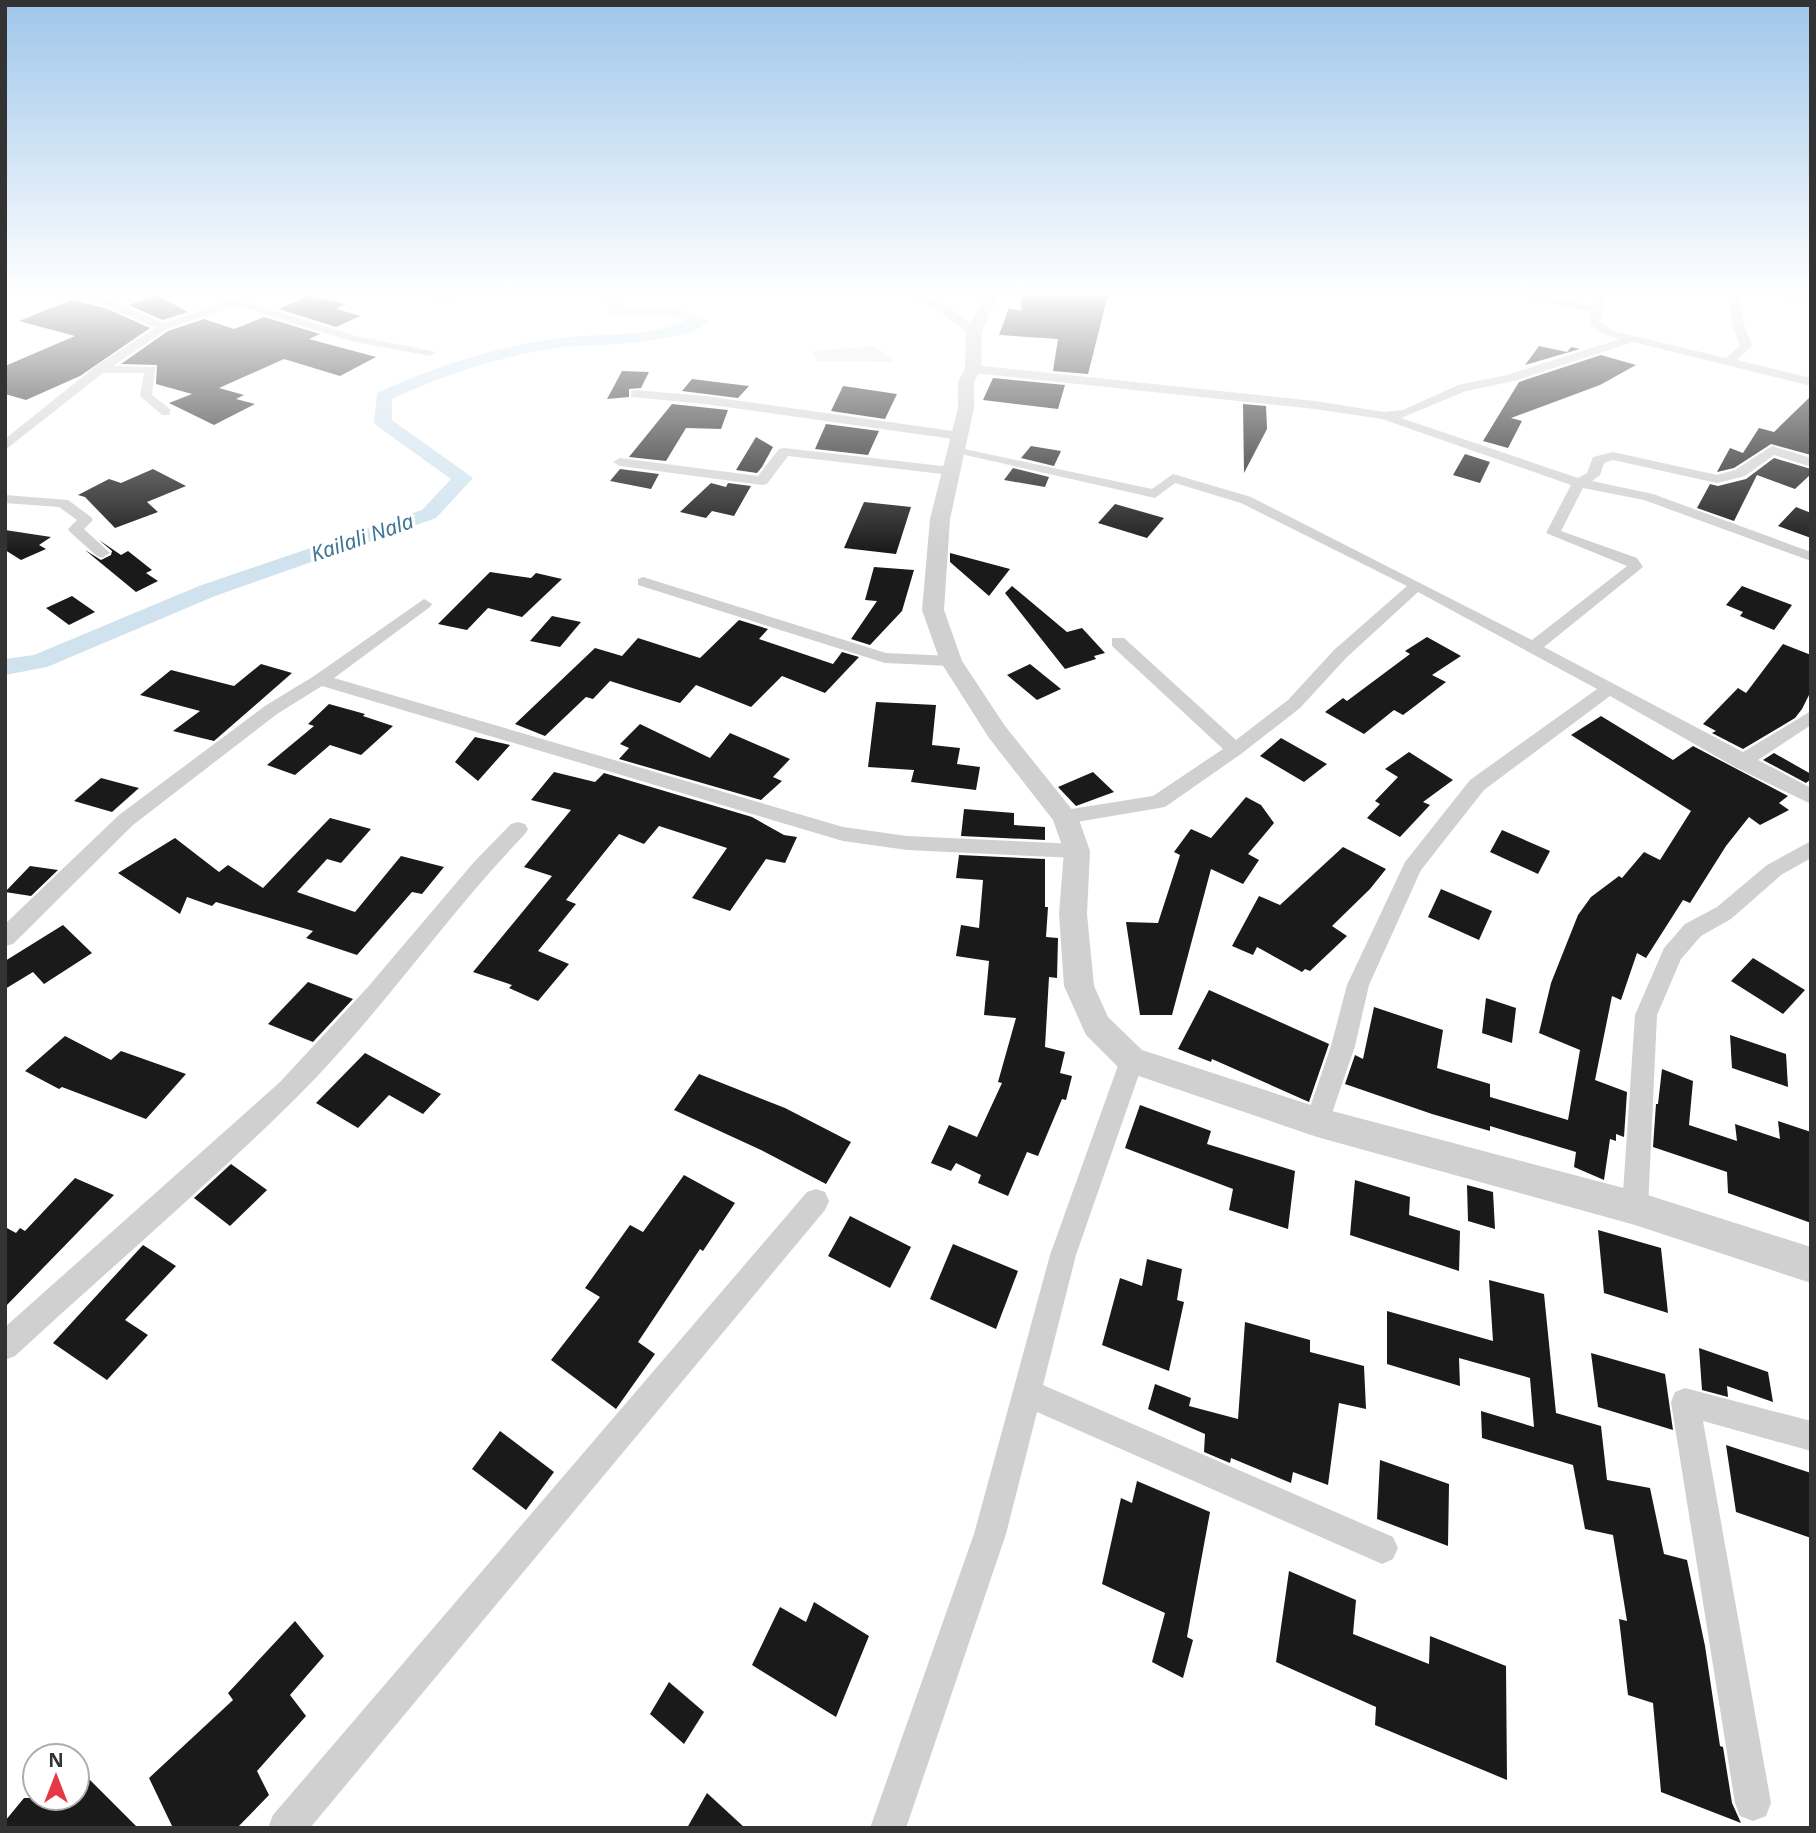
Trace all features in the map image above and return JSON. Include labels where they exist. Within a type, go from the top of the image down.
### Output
[{"type":"street","points":[[5,446],[86,381]]},
{"type":"street","points":[[149,381],[146,397],[166,412]]},
{"type":"street","points":[[967,381],[955,453],[940,519],[933,610],[951,661],[997,732],[1065,817],[1077,851],[1073,914],[1079,986],[1097,1026],[1132,1060],[1317,1122],[1635,1208],[1811,1265]]},
{"type":"street","points":[[1085,381],[1315,404],[1384,416],[1579,483],[1648,497],[1811,557]]},
{"type":"street","points":[[1384,416],[1406,413],[1462,388],[1498,381]]},
{"type":"street","points":[[635,394],[705,400],[1155,494],[1173,478],[1246,500],[1417,585],[1607,690],[1811,797]]},
{"type":"street","points":[[1531,649],[1635,567],[1632,561],[1553,533],[1579,483],[1593,475],[1598,460],[1613,456],[1717,479],[1731,478],[1743,473],[1772,450],[1811,463]]},
{"type":"street","points":[[620,462],[762,481],[784,452],[955,453]]},
{"type":"street","points":[[5,499],[63,503],[86,520],[75,529],[102,553]]},
{"type":"street","points":[[643,582],[885,658],[951,661]]},
{"type":"street","points":[[1065,817],[1158,802],[1235,750],[1294,704],[1340,654],[1417,585]]},
{"type":"street","points":[[5,938],[126,820],[209,760],[271,709],[320,680],[424,604]]},
{"type":"street","points":[[1118,642],[1235,750]]},
{"type":"street","points":[[320,680],[843,834],[907,843],[1077,851]]},
{"type":"street","points":[[1317,1122],[1343,1046],[1358,985],[1412,867],[1440,828],[1477,785],[1607,690]]},
{"type":"street","points":[[1742,762],[1811,717]]},
{"type":"street","points":[[5,1346],[288,1090],[375,995],[481,867],[518,829]]},
{"type":"street","points":[[1635,1208],[1646,1015],[1672,954],[1693,930],[1724,913],[1774,870],[1811,848]]},
{"type":"street","points":[[888,1828],[990,1534],[1063,1255],[1132,1060]]},
{"type":"street","points":[[286,1828],[816,1201]]},
{"type":"street","points":[[1027,1393],[1382,1548]]},
{"type":"street","points":[[1753,1803],[1685,1402],[1811,1436]]},
{"type":"building","points":[[5,381],[70,381],[26,400],[5,394]]},
{"type":"building","points":[[156,381],[236,381],[219,388],[244,395],[236,399],[255,404],[214,425],[169,403],[192,394],[156,384]]},
{"type":"building","points":[[617,381],[645,381],[641,388],[629,389],[629,397],[607,399]]},
{"type":"building","points":[[691,381],[749,386],[738,398],[682,391]]},
{"type":"building","points":[[992,381],[1065,385],[1058,409],[983,400]]},
{"type":"building","points":[[1608,381],[1511,418],[1522,421],[1508,448],[1483,441],[1519,382]]},
{"type":"building","points":[[843,386],[897,394],[885,419],[831,411]]},
{"type":"building","points":[[1811,396],[1811,455],[1771,444],[1734,468],[1717,472],[1730,448],[1743,453],[1759,428],[1774,432]]},
{"type":"building","points":[[672,404],[728,410],[721,429],[686,428],[666,461],[629,457]]},
{"type":"building","points":[[1243,404],[1266,406],[1267,429],[1244,473]]},
{"type":"building","points":[[826,424],[879,431],[868,455],[815,449]]},
{"type":"building","points":[[756,437],[773,447],[762,467],[757,473],[736,470]]},
{"type":"building","points":[[1031,446],[1061,451],[1054,466],[1021,458]]},
{"type":"building","points":[[1465,454],[1490,462],[1480,483],[1453,475]]},
{"type":"building","points":[[1774,458],[1811,469],[1811,474],[1795,489],[1757,475],[1734,521],[1697,508],[1710,484],[1718,486],[1746,479]]},
{"type":"building","points":[[1013,468],[1049,477],[1045,487],[1004,480]]},
{"type":"building","points":[[153,469],[186,486],[147,502],[158,512],[115,528],[85,497],[78,495],[109,479],[121,483]]},
{"type":"building","points":[[620,469],[659,474],[651,489],[610,481]]},
{"type":"building","points":[[711,483],[726,487],[728,483],[751,486],[734,516],[712,511],[706,518],[680,512]]},
{"type":"building","points":[[864,502],[911,507],[896,554],[844,548]]},
{"type":"building","points":[[1115,504],[1164,518],[1147,538],[1098,523]]},
{"type":"building","points":[[1796,507],[1811,513],[1811,538],[1778,526]]},
{"type":"building","points":[[5,530],[51,537],[39,545],[46,549],[21,560],[5,550]]},
{"type":"building","points":[[99,540],[121,555],[128,551],[152,570],[146,573],[158,581],[136,592],[85,550],[101,560],[111,555],[112,551]]},
{"type":"building","points":[[950,553],[1010,569],[989,596],[950,562]]},
{"type":"building","points":[[874,567],[914,570],[902,611],[870,645],[851,639],[877,601],[865,600]]},
{"type":"building","points":[[490,572],[531,578],[536,573],[562,579],[522,617],[488,608],[467,630],[438,624]]},
{"type":"building","points":[[1012,586],[1067,632],[1082,628],[1105,653],[1094,656],[1096,659],[1065,669],[1005,593]]},
{"type":"building","points":[[1742,586],[1792,605],[1774,630],[1740,616],[1743,612],[1726,605]]},
{"type":"building","points":[[72,596],[95,612],[69,625],[46,608]]},
{"type":"building","points":[[552,616],[581,622],[560,647],[530,641]]},
{"type":"building","points":[[739,620],[768,629],[759,639],[833,664],[842,652],[859,657],[825,693],[782,676],[751,707],[696,685],[680,703],[610,681],[593,699],[586,697],[545,736],[515,724],[595,648],[622,656],[638,638],[700,658]]},
{"type":"building","points":[[1427,637],[1461,656],[1432,675],[1446,682],[1403,715],[1394,710],[1364,734],[1325,712],[1343,698],[1347,701],[1410,654],[1405,651]]},
{"type":"building","points":[[1783,644],[1811,655],[1811,691],[1795,718],[1743,749],[1712,733],[1716,731],[1703,724],[1738,688],[1746,693]]},
{"type":"building","points":[[261,664],[292,673],[214,741],[173,731],[200,711],[140,695],[171,670],[234,686]]},
{"type":"building","points":[[1030,664],[1061,689],[1037,700],[1007,675]]},
{"type":"building","points":[[876,702],[936,705],[932,745],[960,748],[957,764],[980,767],[976,790],[911,782],[914,770],[868,767]]},
{"type":"building","points":[[329,704],[365,714],[363,716],[393,726],[361,755],[330,745],[295,775],[267,765],[314,726],[308,724]]},
{"type":"building","points":[[1601,716],[1673,760],[1693,746],[1788,796],[1779,803],[1789,810],[1760,825],[1749,817],[1726,846],[1690,903],[1683,900],[1646,958],[1637,953],[1621,1000],[1612,996],[1595,1080],[1627,1092],[1624,1137],[1616,1134],[1616,1141],[1610,1139],[1604,1180],[1574,1167],[1576,1152],[1490,1126],[1490,1131],[1432,1114],[1345,1084],[1355,1055],[1363,1059],[1374,1007],[1443,1030],[1437,1068],[1490,1084],[1490,1097],[1568,1120],[1580,1050],[1539,1033],[1551,983],[1578,915],[1591,897],[1619,876],[1622,878],[1644,852],[1660,860],[1691,811],[1571,735]]},
{"type":"building","points":[[640,724],[710,758],[730,733],[790,759],[773,777],[782,781],[761,800],[619,759],[629,748],[620,744]]},
{"type":"building","points":[[475,737],[510,745],[478,781],[455,762]]},
{"type":"building","points":[[1281,738],[1327,764],[1304,782],[1260,756]]},
{"type":"building","points":[[1409,752],[1453,780],[1423,802],[1430,805],[1400,837],[1367,818],[1380,804],[1375,801],[1398,777],[1385,769]]},
{"type":"building","points":[[1774,753],[1811,774],[1811,779],[1806,783],[1763,760]]},
{"type":"building","points":[[554,772],[595,782],[604,773],[752,817],[784,835],[797,837],[785,863],[766,859],[730,911],[692,898],[727,848],[659,826],[644,844],[619,834],[566,900],[576,904],[538,951],[569,964],[538,1001],[509,988],[512,985],[473,972],[552,876],[524,867],[571,810],[531,800]]},
{"type":"building","points":[[1093,772],[1114,792],[1076,806],[1058,787]]},
{"type":"building","points":[[101,778],[139,788],[112,812],[74,801]]},
{"type":"building","points":[[1246,797],[1261,805],[1274,823],[1248,854],[1259,860],[1243,884],[1211,869],[1172,1015],[1140,1015],[1126,922],[1158,923],[1180,855],[1174,852],[1191,829],[1211,838]]},
{"type":"building","points":[[964,809],[1014,813],[1014,825],[1045,827],[1045,840],[961,836]]},
{"type":"building","points":[[330,818],[371,829],[341,863],[327,859],[297,892],[355,912],[401,856],[444,867],[422,894],[412,892],[357,955],[306,938],[313,931],[216,902],[212,906],[187,897],[180,914],[118,873],[175,838],[219,872],[228,865],[263,888]]},
{"type":"building","points":[[1502,830],[1550,851],[1538,874],[1490,852]]},
{"type":"building","points":[[1343,847],[1386,869],[1370,889],[1332,926],[1347,936],[1310,971],[1305,969],[1302,972],[1257,947],[1253,955],[1232,946],[1259,896],[1280,905]]},
{"type":"building","points":[[959,855],[1045,859],[1045,907],[1048,907],[1046,937],[1058,938],[1057,978],[1049,977],[1045,1047],[1065,1052],[1060,1073],[1072,1076],[1066,1100],[1062,1099],[1038,1156],[1027,1152],[1008,1196],[978,1183],[981,1175],[956,1163],[951,1171],[931,1163],[949,1125],[977,1137],[1002,1083],[998,1082],[1016,1018],[984,1015],[989,961],[956,956],[961,925],[979,928],[983,880],[956,878]]},
{"type":"building","points":[[30,866],[58,870],[31,896],[5,892]]},
{"type":"building","points":[[1441,889],[1492,911],[1479,940],[1428,917]]},
{"type":"building","points":[[63,925],[92,953],[44,984],[33,972],[5,989],[5,961]]},
{"type":"building","points":[[1753,958],[1805,990],[1783,1014],[1731,981]]},
{"type":"building","points":[[308,982],[353,999],[313,1042],[268,1024]]},
{"type":"building","points":[[1209,990],[1329,1044],[1309,1102],[1212,1059],[1211,1062],[1178,1049]]},
{"type":"building","points":[[1486,998],[1516,1008],[1512,1043],[1482,1033]]},
{"type":"building","points":[[1730,1035],[1786,1054],[1788,1087],[1732,1068]]},
{"type":"building","points":[[65,1036],[111,1060],[121,1051],[186,1074],[146,1119],[62,1087],[59,1089],[25,1071]]},
{"type":"building","points":[[365,1053],[441,1094],[423,1114],[389,1095],[358,1128],[316,1103]]},
{"type":"building","points":[[1662,1069],[1693,1081],[1689,1125],[1737,1141],[1735,1124],[1780,1139],[1778,1121],[1811,1132],[1811,1223],[1728,1193],[1727,1172],[1653,1147]]},
{"type":"building","points":[[699,1074],[785,1108],[851,1142],[826,1184],[761,1150],[674,1110]]},
{"type":"building","points":[[1140,1105],[1211,1131],[1207,1144],[1295,1171],[1288,1229],[1229,1210],[1233,1189],[1125,1148]]},
{"type":"building","points":[[231,1164],[267,1190],[230,1226],[194,1198]]},
{"type":"building","points":[[684,1175],[735,1203],[703,1251],[700,1249],[638,1342],[655,1354],[616,1409],[551,1360],[600,1297],[585,1288],[630,1225],[643,1232]]},
{"type":"building","points":[[75,1178],[114,1195],[5,1307],[5,1227],[16,1233],[20,1228],[25,1231]]},
{"type":"building","points":[[1355,1180],[1410,1197],[1409,1215],[1460,1231],[1459,1271],[1350,1235]]},
{"type":"building","points":[[1467,1185],[1493,1192],[1495,1229],[1468,1221]]},
{"type":"building","points":[[850,1216],[911,1247],[890,1288],[828,1256]]},
{"type":"building","points":[[1598,1230],[1661,1248],[1668,1313],[1604,1293]]},
{"type":"building","points":[[953,1244],[1018,1271],[996,1329],[930,1299]]},
{"type":"building","points":[[143,1245],[176,1266],[125,1320],[148,1335],[107,1380],[53,1343]]},
{"type":"building","points":[[1147,1259],[1182,1269],[1177,1300],[1184,1302],[1169,1371],[1102,1345],[1120,1278],[1142,1286]]},
{"type":"building","points":[[1489,1280],[1544,1294],[1556,1413],[1601,1426],[1607,1480],[1650,1488],[1664,1554],[1687,1560],[1705,1646],[1720,1746],[1723,1747],[1732,1803],[1741,1823],[1661,1792],[1653,1703],[1628,1695],[1619,1619],[1627,1621],[1613,1535],[1585,1529],[1573,1465],[1482,1438],[1481,1411],[1534,1427],[1530,1378],[1459,1358],[1460,1386],[1387,1364],[1387,1311],[1493,1341]]},
{"type":"building","points":[[1245,1322],[1310,1340],[1310,1352],[1364,1366],[1366,1409],[1339,1403],[1328,1485],[1293,1472],[1291,1483],[1231,1458],[1230,1463],[1204,1452],[1205,1434],[1148,1409],[1155,1384],[1191,1398],[1189,1406],[1238,1419]]},
{"type":"building","points":[[1699,1348],[1768,1372],[1773,1402],[1727,1386],[1728,1397],[1702,1390]]},
{"type":"building","points":[[1591,1353],[1665,1374],[1673,1430],[1598,1407]]},
{"type":"building","points":[[500,1431],[554,1472],[526,1510],[472,1469]]},
{"type":"building","points":[[1726,1445],[1811,1473],[1811,1538],[1736,1512]]},
{"type":"building","points":[[1380,1460],[1449,1484],[1448,1546],[1377,1519]]},
{"type":"building","points":[[1137,1481],[1210,1512],[1187,1637],[1193,1640],[1183,1678],[1152,1662],[1165,1613],[1102,1584],[1121,1498],[1132,1503]]},
{"type":"building","points":[[1289,1571],[1356,1600],[1353,1634],[1429,1664],[1430,1636],[1506,1666],[1507,1780],[1375,1725],[1376,1707],[1276,1662]]},
{"type":"building","points":[[814,1602],[869,1636],[836,1717],[752,1665],[780,1607],[806,1622]]},
{"type":"building","points":[[295,1621],[324,1656],[290,1695],[306,1716],[257,1771],[269,1795],[237,1828],[173,1828],[149,1778],[233,1700],[228,1693]]},
{"type":"building","points":[[669,1682],[704,1712],[684,1744],[650,1714]]},
{"type":"building","points":[[91,1781],[138,1828],[5,1828],[5,1821],[21,1802],[21,1812],[91,1812]]},
{"type":"building","points":[[707,1793],[745,1828],[687,1828]]},
{"type":"waterway","name":"Kailali Nala","points":[[5,667],[39,662],[207,591],[429,514],[463,478],[383,422],[383,397],[421,381]]}]
